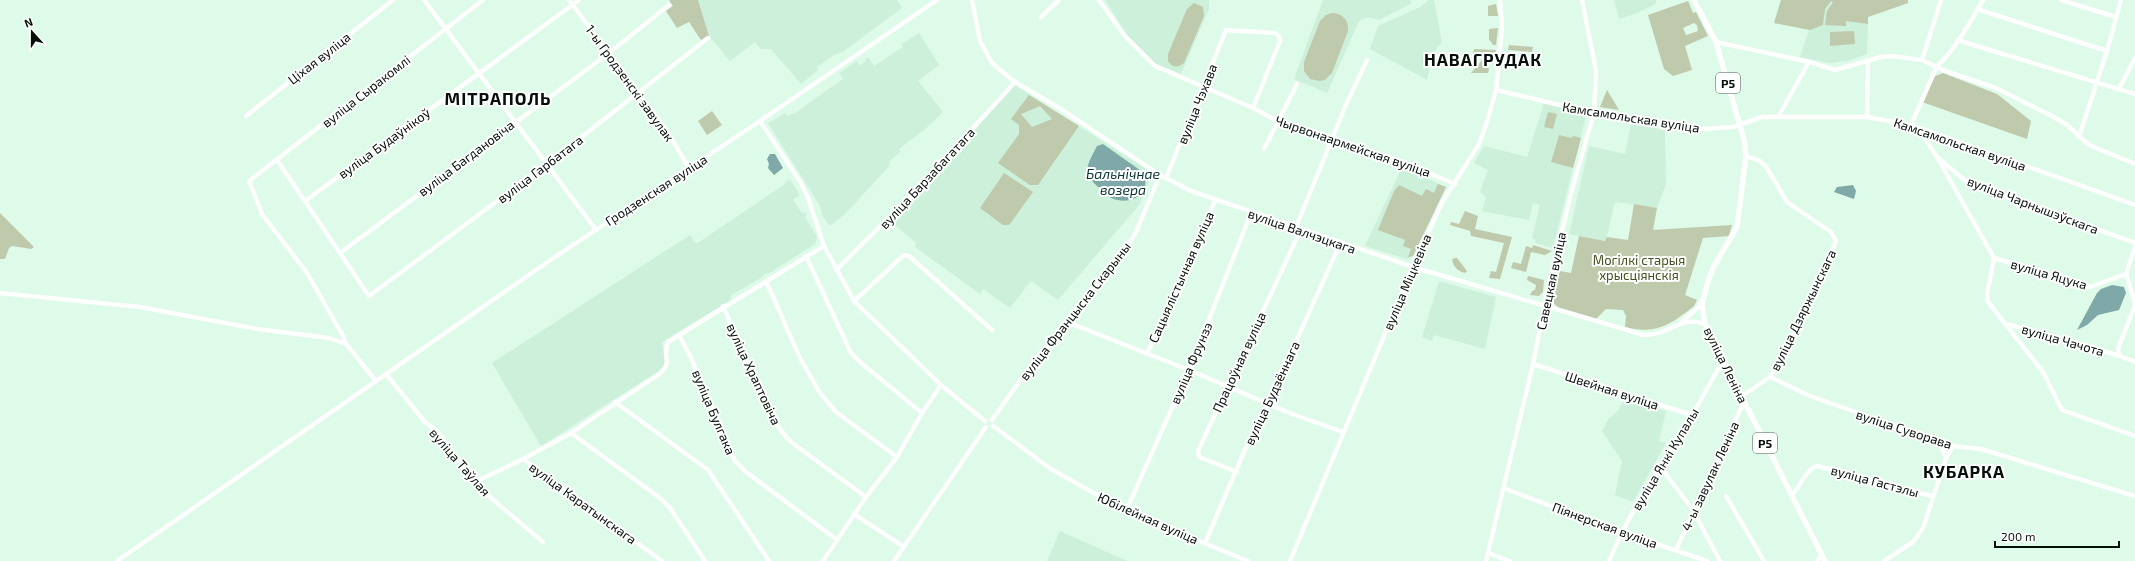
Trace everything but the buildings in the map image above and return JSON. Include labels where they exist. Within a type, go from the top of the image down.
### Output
[{"type":"main road","name":"вуліца Леніна","points":[[1696,1],[1716,42],[1740,125],[1746,156],[1737,226],[1714,266],[1704,298],[1702,310],[1705,324],[1825,561]]},
{"type":"street","name":"Ціхая вуліца","points":[[246,116],[393,0]]},
{"type":"street","points":[[424,0],[516,121],[596,230]]},
{"type":"street","name":"вуліца Сыракомлі","points":[[346,344],[343,336],[307,273],[262,214],[249,181],[483,0]]},
{"type":"street","name":"1-ы Гродзенскі завулак","points":[[570,0],[667,130],[689,168]]},
{"type":"street","name":"вуліца Будаўнікоў","points":[[305,201],[579,0]]},
{"type":"street","name":"Гродзенская вуліца","points":[[117,561],[596,230],[760,121],[937,0]]},
{"type":"street","name":"вуліца Валчэцкага","points":[[972,0],[976,29],[985,52],[992,63],[1015,82],[1060,109],[1160,175],[1215,201],[1298,228],[1340,244],[1413,267],[1644,335],[1662,333],[1680,323],[1694,320],[1705,324]]},
{"type":"street","points":[[1041,17],[1058,0]]},
{"type":"street","name":"Чырвонаармейская вуліца","points":[[1098,0],[1124,35],[1155,66],[1253,108],[1279,122],[1406,163],[1455,184]]},
{"type":"street","name":"вуліца Міцкевіча","points":[[1290,561],[1413,267],[1443,201],[1479,144],[1488,122],[1496,90],[1502,26],[1500,0]]},
{"type":"street","name":"Савецкая вуліца","points":[[1486,561],[1533,364],[1573,186],[1594,113],[1596,71],[1582,0]]},
{"type":"street","points":[[1922,60],[1940,0]]},
{"type":"street","points":[[1911,125],[1937,66],[1957,40],[1983,0]]},
{"type":"street","points":[[2061,0],[2116,17]]},
{"type":"street","points":[[2079,136],[2107,51],[2121,0]]},
{"type":"street","name":"вуліца Багдановіча","points":[[340,253],[609,53],[668,5]]},
{"type":"street","points":[[1977,9],[2107,51]]},
{"type":"street","name":"вуліца Чэхава","points":[[1166,178],[1226,30],[1275,33],[1279,36],[1280,41],[1253,108]]},
{"type":"street","name":"вуліца Гарбатага","points":[[340,253],[368,296],[547,164],[639,94],[708,38]]},
{"type":"street","points":[[1957,40],[2135,94]]},
{"type":"street","points":[[1716,42],[1809,62],[1836,70],[1868,60],[1891,56],[1922,60],[1945,71],[1996,88],[2050,114],[2066,124],[2079,136],[2101,152],[2135,164]]},
{"type":"street","points":[[2119,89],[2135,58]]},
{"type":"street","name":"Працоўная вуліца","points":[[1237,472],[1199,457],[1198,451],[1298,228],[1332,138],[1367,60]]},
{"type":"street","points":[[1867,117],[1868,60]]},
{"type":"street","points":[[1778,117],[1809,62]]},
{"type":"street","name":"вуліца Барзабагатага","points":[[836,270],[908,200],[1015,82]]},
{"type":"street","points":[[1264,149],[1297,84]]},
{"type":"street","name":"Камсамольская вуліца","points":[[1496,90],[1594,113],[1704,129],[1740,125],[1762,117],[1867,117],[1911,125],[2135,204]]},
{"type":"street","points":[[760,121],[801,183],[808,198],[824,246],[854,301],[941,385],[985,421],[986,427],[894,561]]},
{"type":"street","name":"вуліца Чарнышэўскага","points":[[1918,128],[1937,157],[1994,258]]},
{"type":"street","name":"вуліца Дзяржынскага","points":[[1742,396],[1770,377],[1812,300],[1836,241],[1831,232],[1787,202],[1767,168],[1760,161],[1746,156]]},
{"type":"street","name":"вуліца Чарнышэўскага","points":[[1937,157],[1968,183],[2135,243]]},
{"type":"street","points":[[277,160],[340,253]]},
{"type":"street","name":"вуліца Францыска Скарыны","points":[[992,420],[1034,361],[1067,322],[1132,238],[1160,175]]},
{"type":"street","name":"Сацыялістычная вуліца","points":[[1147,354],[1215,201]]},
{"type":"street","name":"вуліца Фрунзэ","points":[[1126,511],[1189,370],[1251,213]]},
{"type":"street","name":"вуліца Будзённага","points":[[1206,543],[1256,424],[1268,403],[1340,244]]},
{"type":"street","points":[[475,482],[523,460],[572,433],[666,368],[668,362],[664,351],[668,342],[723,306],[824,246]]},
{"type":"street","points":[[2135,247],[2126,274],[2135,304]]},
{"type":"street","points":[[854,301],[904,254],[909,256],[992,330]]},
{"type":"street","points":[[806,256],[852,353],[860,362],[922,413]]},
{"type":"street","points":[[1994,258],[1987,294],[1988,302],[2007,324],[2043,372],[2062,410],[2135,436]]},
{"type":"street","name":"вуліца Яцука","points":[[1994,258],[2090,287],[2126,274]]},
{"type":"street","points":[[766,281],[800,358],[820,392],[836,412],[897,457]]},
{"type":"street","points":[[0,293],[140,308],[257,329],[329,338],[346,344],[376,381]]},
{"type":"street","points":[[1680,323],[1698,308],[1704,298]]},
{"type":"street","name":"вуліца Чачота","points":[[2120,356],[2118,349],[2135,304]]},
{"type":"street","name":"вуліца Храптовіча","points":[[723,306],[771,416],[782,432],[791,442],[866,497]]},
{"type":"street","points":[[1067,322],[1189,370],[1292,414],[1343,432]]},
{"type":"street","name":"вуліца Чачота","points":[[2007,324],[2120,356],[2135,362]]},
{"type":"street","name":"вуліца Булгака","points":[[679,335],[691,358],[735,461],[746,472],[836,539]]},
{"type":"street","name":"вуліца Янкі Купалы","points":[[1609,561],[1621,532],[1659,465],[1692,415],[1724,359]]},
{"type":"street","name":"Швейная вуліца","points":[[1533,364],[1692,415]]},
{"type":"street","name":"вуліца Таўлая","points":[[386,374],[425,422],[438,432],[475,482],[491,498],[544,542]]},
{"type":"street","name":"вуліца Суворава","points":[[1770,377],[1810,396],[1954,446],[1981,449],[2135,496]]},
{"type":"street","points":[[822,561],[866,497],[897,457],[922,413],[941,385]]},
{"type":"street","points":[[615,402],[708,470],[769,561]]},
{"type":"street","name":"4-ы завулак Леніна","points":[[1676,550],[1741,408],[1746,404]]},
{"type":"street","points":[[985,421],[988,419],[992,420],[993,426],[991,428],[986,427]]},
{"type":"street","name":"Юбілейная вуліца","points":[[993,426],[1051,469],[1126,511],[1248,561]]},
{"type":"street","points":[[572,433],[660,498],[670,508],[705,561]]},
{"type":"street","points":[[1939,441],[1946,458]]},
{"type":"street","points":[[1884,561],[1913,542],[1923,528],[1932,496],[1946,458],[1954,446]]},
{"type":"street","name":"вуліца Каратынскага","points":[[523,460],[662,561]]},
{"type":"street","points":[[1659,465],[1693,510],[1720,561]]},
{"type":"street","name":"вуліца Гастэлы","points":[[1792,495],[1800,487],[1808,471],[1817,466],[1932,496]]},
{"type":"street","name":"Піянерская вуліца","points":[[1503,488],[1621,532],[1707,561]]},
{"type":"street","points":[[1726,496],[1764,561]]},
{"type":"street","points":[[854,514],[904,547]]},
{"type":"street","points":[[1488,554],[1510,561]]},
{"type":"street","points":[[1817,561],[1822,555]]},
{"type":"shaded area","points":[[698,0],[897,0],[902,8],[844,51],[834,55],[817,67],[818,70],[801,84],[771,49],[761,49],[755,42],[730,61],[709,36]]},
{"type":"shaded area","points":[[1105,0],[1209,0],[1209,9],[1181,74],[1154,63],[1129,38]]},
{"type":"shaded area","points":[[1323,0],[1410,0],[1412,3],[1379,20],[1368,17],[1359,21],[1327,93],[1294,79]]},
{"type":"shaded area","points":[[1429,0],[1434,0],[1442,43],[1437,47],[1436,51],[1434,51],[1427,80],[1370,49],[1378,26],[1420,7]]},
{"type":"shaded area","points":[[1614,0],[1656,0],[1656,2],[1654,5],[1637,13],[1619,19]]},
{"type":"shaded area","points":[[1781,0],[1908,0],[1908,3],[1868,17],[1867,54],[1848,61],[1829,63],[1800,57],[1809,30],[1774,23]]},
{"type":"shaded area","points":[[919,33],[939,65],[918,81],[943,112],[925,129],[899,149],[901,152],[890,160],[889,166],[846,213],[830,226],[823,217],[820,206],[768,123],[785,113],[787,116],[797,112],[843,79],[839,73],[857,61],[860,66],[868,57],[874,66],[903,47],[902,44]]},
{"type":"shaded area","points":[[1015,85],[1149,171],[1152,176],[1139,205],[1058,300],[1031,281],[1010,308],[983,289],[980,294],[915,247],[916,243],[890,221]]},
{"type":"shaded area","points":[[1544,103],[1584,113],[1586,116],[1553,248],[1535,243],[1536,240],[1532,238],[1540,205],[1533,203],[1529,220],[1482,211],[1486,197],[1480,192],[1488,170],[1474,163],[1484,146],[1527,157]]},
{"type":"shaded area","points":[[1631,124],[1665,130],[1666,184],[1657,208],[1617,202],[1614,205],[1606,241],[1569,234],[1589,146],[1625,154]]},
{"type":"shaded area","points":[[1402,167],[1446,187],[1413,256],[1407,259],[1365,246]]},
{"type":"shaded area","points":[[787,180],[791,181],[800,195],[793,200],[802,213],[805,212],[807,215],[805,217],[817,237],[815,244],[730,296],[732,299],[662,342],[666,365],[665,367],[541,446],[492,363],[690,235],[696,244],[785,184]]},
{"type":"shaded area","points":[[1439,281],[1496,297],[1485,349],[1434,335],[1432,341],[1422,337]]},
{"type":"shaded area","points":[[1624,400],[1666,411],[1659,441],[1666,443],[1633,502],[1615,495],[1622,461],[1602,431],[1609,418],[1617,412]]},
{"type":"shaded area","points":[[1060,531],[1120,558],[1128,561],[1047,561]]},
{"type":"green space","points":[[669,0],[698,0],[709,36],[701,40],[689,22],[677,28],[666,11],[673,6]]},
{"type":"green space","points":[[1781,0],[1908,0],[1908,3],[1868,17],[1868,24],[1846,21],[1846,26],[1825,25],[1827,11],[1833,2],[1831,1],[1825,9],[1823,25],[1810,30],[1774,23]]},
{"type":"green space","points":[[1688,1],[1693,13],[1696,12],[1708,36],[1685,46],[1692,70],[1673,76],[1664,69],[1648,15]],"holes":[[[1694,23],[1697,25],[1698,31],[1686,35],[1683,28]]]},
{"type":"green space","points":[[1194,3],[1203,7],[1204,16],[1184,63],[1180,66],[1173,66],[1168,61],[1168,54],[1187,9]]},
{"type":"green space","points":[[1496,4],[1498,16],[1488,16],[1488,6]]},
{"type":"green space","points":[[1332,13],[1339,14],[1346,20],[1348,31],[1332,73],[1325,80],[1320,81],[1310,79],[1304,71],[1304,62],[1320,21],[1326,15]]},
{"type":"green space","points":[[1498,28],[1496,45],[1493,45],[1489,39],[1489,29]]},
{"type":"green space","points":[[1854,31],[1855,44],[1830,46],[1830,32]]},
{"type":"green space","points":[[1509,45],[1533,47],[1532,52],[1508,50]]},
{"type":"green space","points":[[1474,49],[1496,50],[1495,57],[1473,54]]},
{"type":"green space","points":[[1483,59],[1489,69],[1488,73],[1471,73]]},
{"type":"green space","points":[[1943,73],[1997,94],[2031,121],[2027,139],[1922,102],[1933,77]]},
{"type":"green space","points":[[1607,90],[1619,110],[1600,107]]},
{"type":"green space","points":[[1029,95],[1079,126],[1038,185],[1030,185],[998,163],[1019,134],[1019,125],[1011,119]],"holes":[[[1040,106],[1052,119],[1032,127],[1021,114]]]},
{"type":"green space","points":[[712,111],[722,125],[707,135],[698,121]]},
{"type":"green space","points":[[1548,112],[1557,114],[1553,129],[1544,127]]},
{"type":"green space","points":[[1559,135],[1572,138],[1573,136],[1581,138],[1573,168],[1551,162]]},
{"type":"green space","points":[[1004,173],[1033,192],[1009,225],[1003,225],[980,208]]},
{"type":"green space","points":[[1438,184],[1446,187],[1413,256],[1408,257],[1411,249],[1403,246],[1405,240],[1378,230],[1394,191],[1399,185],[1422,196],[1426,189],[1434,193]]},
{"type":"green space","name":"Могілкі старыя хрысціянскія","points":[[1634,204],[1657,208],[1653,230],[1732,225],[1729,236],[1703,238],[1685,295],[1697,300],[1694,306],[1662,327],[1645,330],[1625,327],[1626,316],[1623,310],[1606,309],[1596,319],[1570,313],[1558,307],[1552,298],[1560,271],[1571,273],[1579,236],[1605,241],[1607,237],[1628,240]]},
{"type":"green space","points":[[1465,211],[1478,216],[1475,229],[1512,237],[1500,279],[1489,278],[1491,271],[1496,272],[1504,243],[1471,236],[1470,231],[1450,225],[1451,222],[1459,224]]},
{"type":"green space","points":[[0,213],[34,247],[31,249],[12,246],[9,248],[5,259],[0,259]]},
{"type":"green space","points":[[1533,245],[1552,251],[1545,255],[1531,252],[1526,272],[1511,268],[1513,262],[1521,264],[1526,246],[1532,248]]},
{"type":"green space","points":[[1457,258],[1467,271],[1465,273],[1455,267],[1452,260]]},
{"type":"green space","points":[[1528,276],[1544,280],[1543,292],[1539,296],[1530,295],[1532,291],[1535,290],[1536,285],[1527,280]]},
{"type":"water","name":"Бальнічнае возера","points":[[1103,144],[1144,173],[1146,182],[1144,190],[1133,199],[1126,201],[1109,197],[1102,192],[1102,187],[1098,187],[1089,176],[1089,163],[1097,146]]},
{"type":"water","points":[[770,154],[775,154],[783,168],[774,175],[768,168],[769,164],[767,159]]},
{"type":"water","points":[[1853,185],[1856,191],[1854,199],[1834,192],[1837,187]]},
{"type":"water","points":[[2112,285],[2124,287],[2126,293],[2119,310],[2098,315],[2087,325],[2077,330],[2097,293],[2101,289]]},
{"type":"district","name":"НАВАГРУДАК","points":[[1483,59]]},
{"type":"district","name":"МІТРАПОЛЬ","points":[[498,98]]},
{"type":"district","name":"КУБАРКА","points":[[1964,471]]}]
